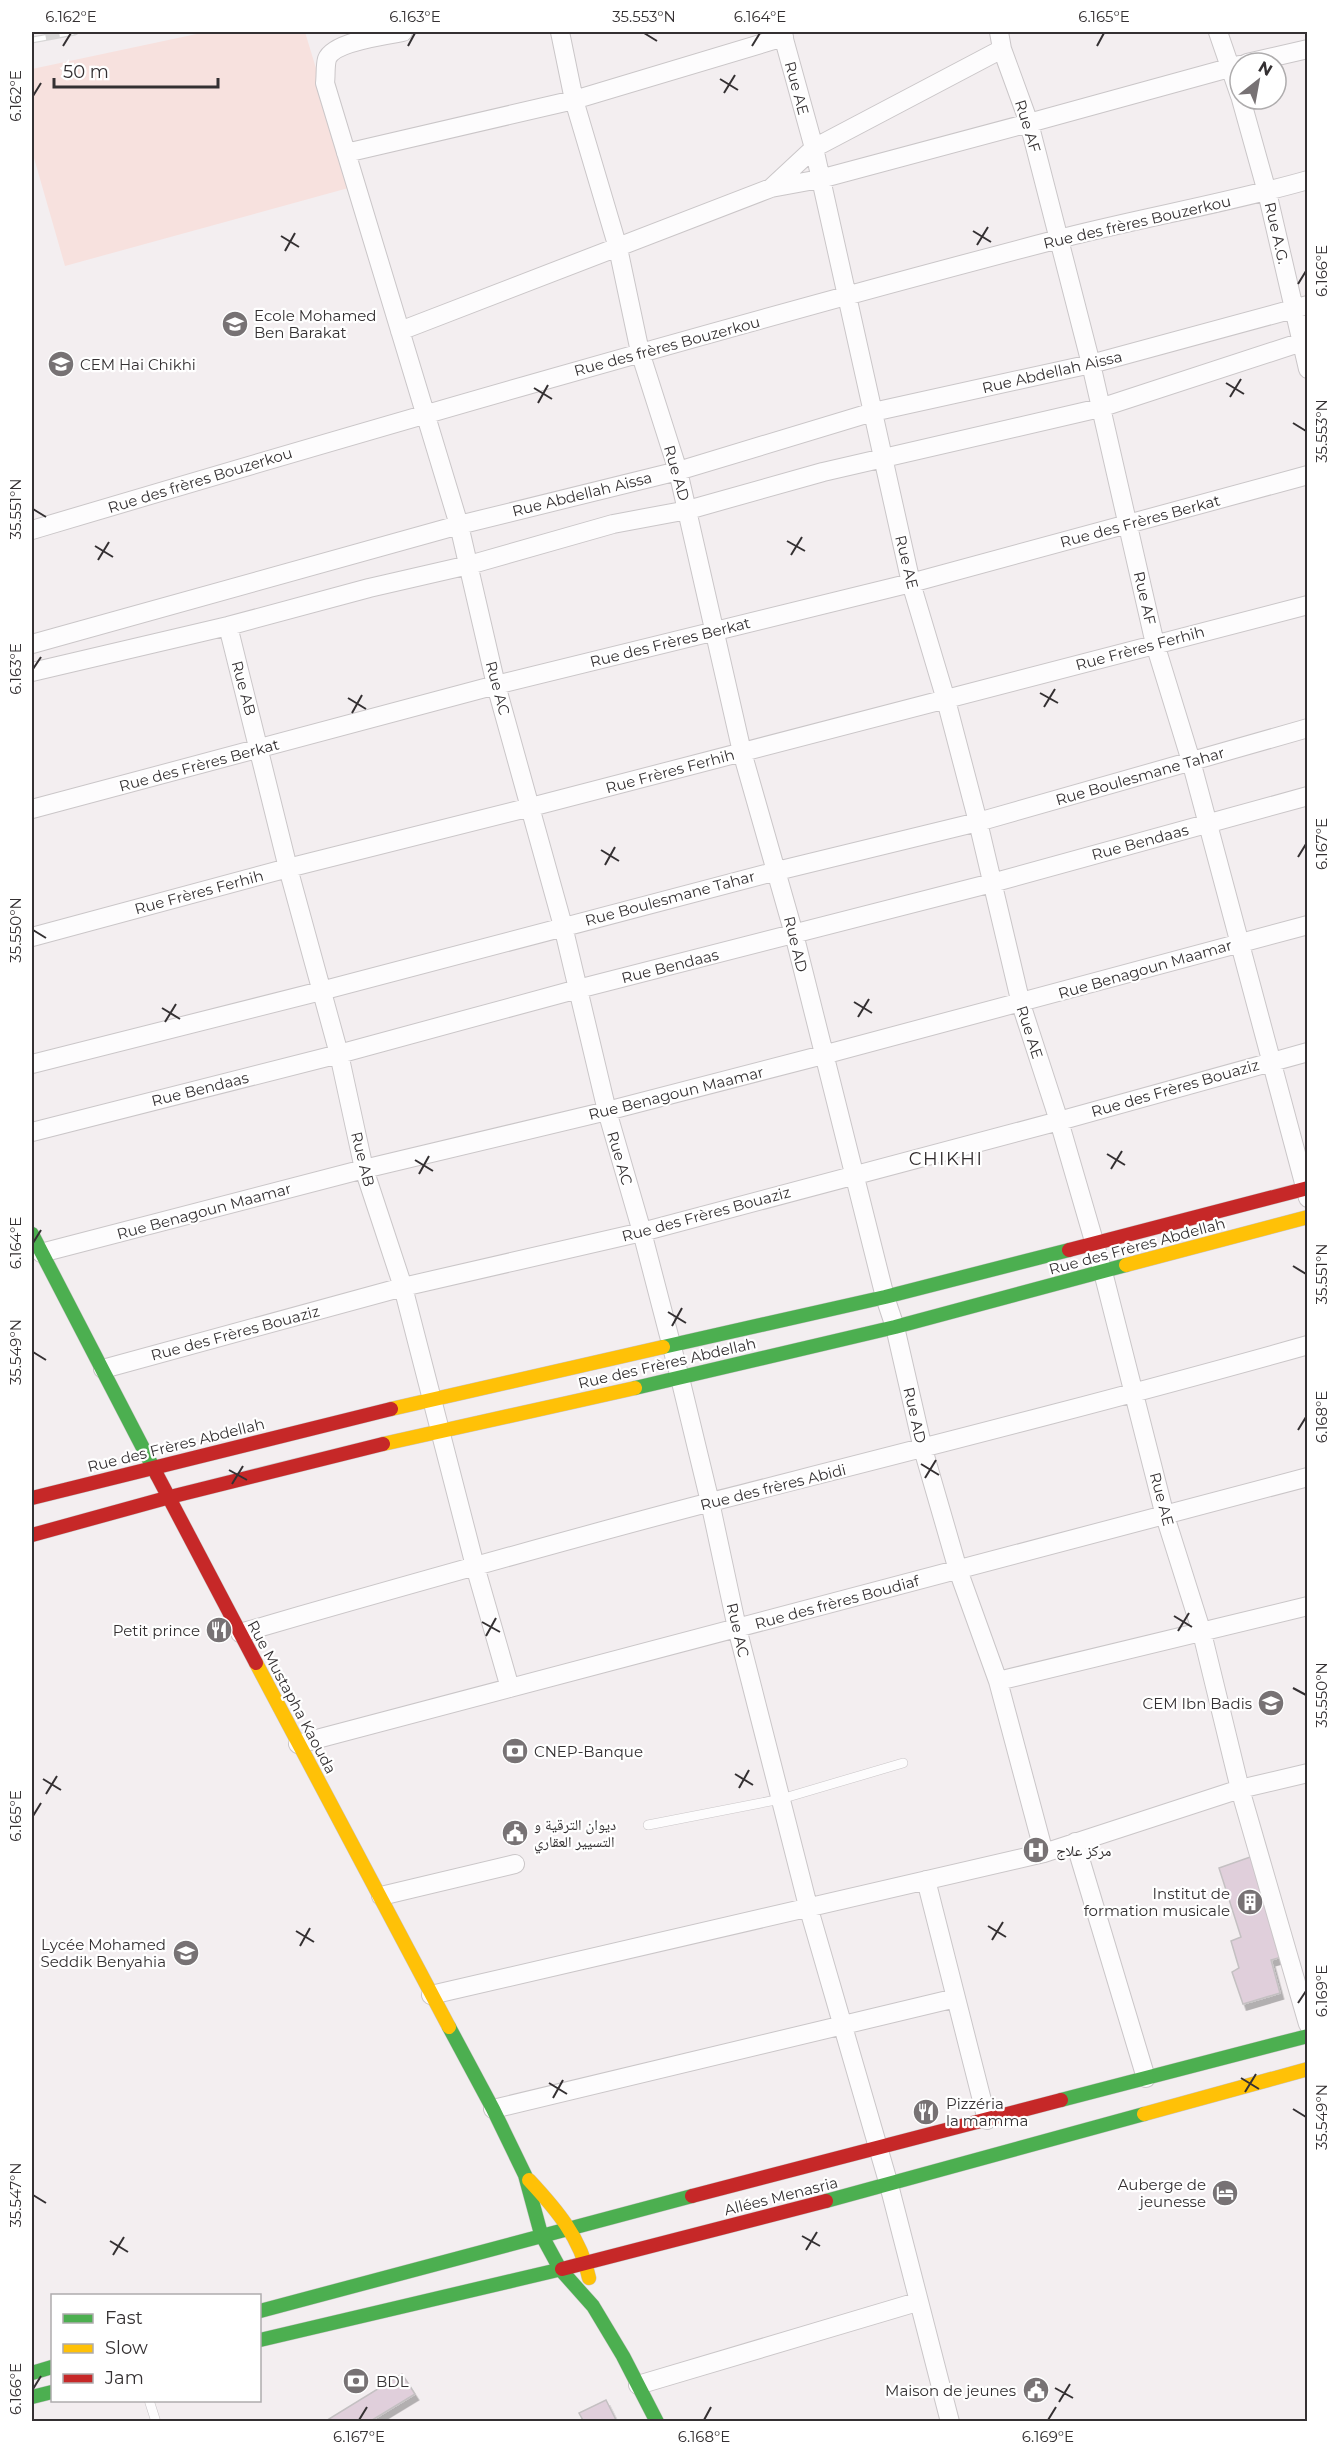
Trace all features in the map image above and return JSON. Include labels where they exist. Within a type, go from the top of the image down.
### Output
[{"type":"main road","name":"Rue des Frères Abdellah","points":[[32,1498],[431,1400],[885,1297],[1092,1242],[1307,1191]]},
{"type":"main road","name":"Rue des Frères Abdellah","points":[[32,1535],[170,1497],[441,1430],[680,1378],[896,1327],[1308,1217]]},
{"type":"main road","name":"Rue Mustapha Kaouda","points":[[32,1234],[103,1369],[151,1467],[170,1497],[298,1744],[381,1896],[430,1995],[493,2109],[525,2175],[541,2234],[560,2269],[593,2307],[657,2421]]},
{"type":"main road","points":[[261,2311],[541,2234],[1308,2036]]},
{"type":"main road","name":"Allées Menasria","points":[[261,2340],[560,2269],[889,2185],[1308,2069]]},
{"type":"main road","name":"Rue Mustapha Kaouda","points":[[525,2175],[569,2227],[587,2262],[593,2307]]},
{"type":"main road","points":[[32,2373],[51,2367]]},
{"type":"main road","points":[[32,2397],[51,2392]]},
{"type":"street","name":"Rue AC","points":[[402,32],[348,44],[334,50],[327,58],[325,83],[459,525],[496,685],[563,926],[607,1112],[672,1346],[710,1502],[737,1628],[808,1906],[889,2185],[944,2420]]},
{"type":"street","name":"Rue AD","points":[[560,32],[574,100],[618,248],[640,352],[688,510],[713,631],[742,752],[794,934],[885,1297],[896,1327],[923,1449],[958,1570],[998,1681],[1044,1853]]},
{"type":"street","name":"Rue A.G.","points":[[1218,32],[1231,51]]},
{"type":"street","points":[[346,153],[574,100],[783,34]]},
{"type":"street","name":"Rue AE","points":[[783,34],[814,148],[911,583],[946,700],[978,822],[1021,1004],[1059,1121],[1102,1272],[1136,1394],[1165,1515],[1202,1633],[1240,1789],[1308,2024]]},
{"type":"street","points":[[771,188],[814,148],[1000,40]]},
{"type":"street","name":"Rue AF","points":[[1000,40],[1029,123],[1091,364],[1155,644],[1191,761],[1270,1062],[1307,1191]]},
{"type":"street","points":[[1288,54],[1308,50]]},
{"type":"street","points":[[400,331],[771,188],[820,178],[1228,68]]},
{"type":"street","name":"Rue A.G.","points":[[1244,111],[1301,306],[1308,369]]},
{"type":"street","name":"Rue des frères Bouzerkou","points":[[32,530],[425,413],[640,352],[847,298],[1058,239],[1267,192],[1308,180]]},
{"type":"street","name":"Rue Abdellah Aissa","points":[[32,644],[459,525],[678,471],[873,412],[1091,364],[1301,306]]},
{"type":"street","points":[[32,672],[228,626],[369,588],[469,565],[613,524],[688,510],[823,472],[1100,408],[1305,341]]},
{"type":"street","name":"Rue des Frères Berkat","points":[[32,809],[496,685],[911,583],[1308,475]]},
{"type":"street","name":"Rue Frères Ferhih","points":[[32,937],[288,868],[1308,605]]},
{"type":"street","name":"Rue AB","points":[[228,626],[288,868],[339,1054],[364,1169],[403,1287],[475,1566],[510,1688]]},
{"type":"street","name":"Rue Boulesmane Tahar","points":[[32,1064],[321,991],[777,871],[978,822],[1308,728]]},
{"type":"street","name":"Rue Bendaas","points":[[32,1132],[992,883],[1308,796]]},
{"type":"street","name":"Rue Benagoun Maamar","points":[[41,1253],[364,1169],[607,1112],[1021,1004],[1308,925]]},
{"type":"street","name":"Rue des Frères Bouaziz","points":[[103,1369],[403,1287],[642,1232],[1308,1052]]},
{"type":"street","name":"Rue des frères Abidi","points":[[240,1633],[710,1502],[1136,1394],[1308,1345]]},
{"type":"street","name":"Rue des frères Boudiaf","points":[[298,1744],[1308,1477]]},
{"type":"street","points":[[998,1681],[1308,1606]]},
{"type":"street","points":[[430,1995],[1044,1853],[1240,1789],[1308,1773]]},
{"type":"street","points":[[1075,1842],[1146,2078]]},
{"type":"street","points":[[381,1896],[514,1864]]},
{"type":"street","points":[[926,1881],[987,2120]]},
{"type":"street","points":[[493,2109],[956,1998]]},
{"type":"street","points":[[638,2385],[917,2302]]},
{"type":"lane","points":[[648,1825],[781,1799],[903,1763]]},
{"type":"lane","points":[[150,2402],[156,2421]]},
{"type":"shaded area","points":[[206,32],[305,32],[352,187],[65,266],[32,151],[32,69]]},
{"type":"building","name":"Institut de formation musicale","points":[[1256,1855],[1285,1956],[1271,1960],[1280,1993],[1243,2004],[1232,1972],[1239,1968],[1231,1941],[1241,1937],[1219,1868]]},
{"type":"building","points":[[402,2374],[415,2394],[369,2422],[324,2422]]},
{"type":"building","points":[[606,2400],[617,2422],[584,2422],[579,2413]]},
{"type":"railway","points":[[32,40],[75,32]]},
{"type":"traffic: fast","points":[[32,1234],[157,1475]]},
{"type":"traffic: fast","points":[[663,1347],[885,1297],[1069,1250]]},
{"type":"traffic: fast","points":[[635,1388],[895,1327],[1126,1265]]},
{"type":"traffic: fast","points":[[449,2027],[525,2175],[541,2234],[560,2269],[593,2306],[623,2356],[657,2422]]},
{"type":"traffic: fast","points":[[1061,2100],[1308,2036]]},
{"type":"traffic: fast","points":[[826,2201],[1144,2114]]},
{"type":"traffic: fast","points":[[261,2311],[692,2196]]},
{"type":"traffic: fast","points":[[261,2340],[562,2269]]},
{"type":"traffic: fast","points":[[32,2373],[51,2367]]},
{"type":"traffic: fast","points":[[32,2397],[51,2392]]},
{"type":"traffic: slow","points":[[1126,1265],[1308,1217]]},
{"type":"traffic: slow","points":[[391,1409],[663,1347]]},
{"type":"traffic: slow","points":[[383,1444],[635,1388]]},
{"type":"traffic: slow","points":[[256,1663],[449,2027]]},
{"type":"traffic: slow","points":[[1144,2114],[1308,2069]]},
{"type":"traffic: slow","points":[[529,2180],[558,2213],[574,2237],[589,2278]]},
{"type":"traffic: jam","points":[[1069,1250],[1308,1188]]},
{"type":"traffic: jam","points":[[32,1498],[391,1409]]},
{"type":"traffic: jam","points":[[32,1535],[170,1497],[383,1444]]},
{"type":"traffic: jam","points":[[157,1475],[256,1663]]},
{"type":"traffic: jam","points":[[692,2196],[1061,2100]]},
{"type":"traffic: jam","points":[[562,2269],[826,2201]]},
{"type":"place","name":"Ecole Mohamed Ben Barakat","points":[[235,324]]},
{"type":"place","name":"CEM Hai Chikhi","points":[[61,364]]},
{"type":"place","name":"Petit prince","points":[[219,1630]]},
{"type":"place","name":"CEM Ibn Badis","points":[[1271,1703]]},
{"type":"place","name":"CNEP-Banque","points":[[515,1751]]},
{"type":"place","name":"ديوان الترقية و التسيير العقاري","points":[[515,1833]]},
{"type":"place","name":"مركز علاج","points":[[1036,1850]]},
{"type":"place","name":"Institut de formation musicale","points":[[1250,1902]]},
{"type":"place","name":"Lycée Mohamed Seddik Benyahia","points":[[186,1953]]},
{"type":"place","name":"Pizzéria la mamma","points":[[926,2112]]},
{"type":"place","name":"Auberge de jeunesse","points":[[1225,2193]]},
{"type":"place","name":"BDL","points":[[356,2381]]},
{"type":"place","name":"Maison de jeunes","points":[[1036,2390]]},
{"type":"district","name":"CHIKHI","points":[[946,1159]]}]
